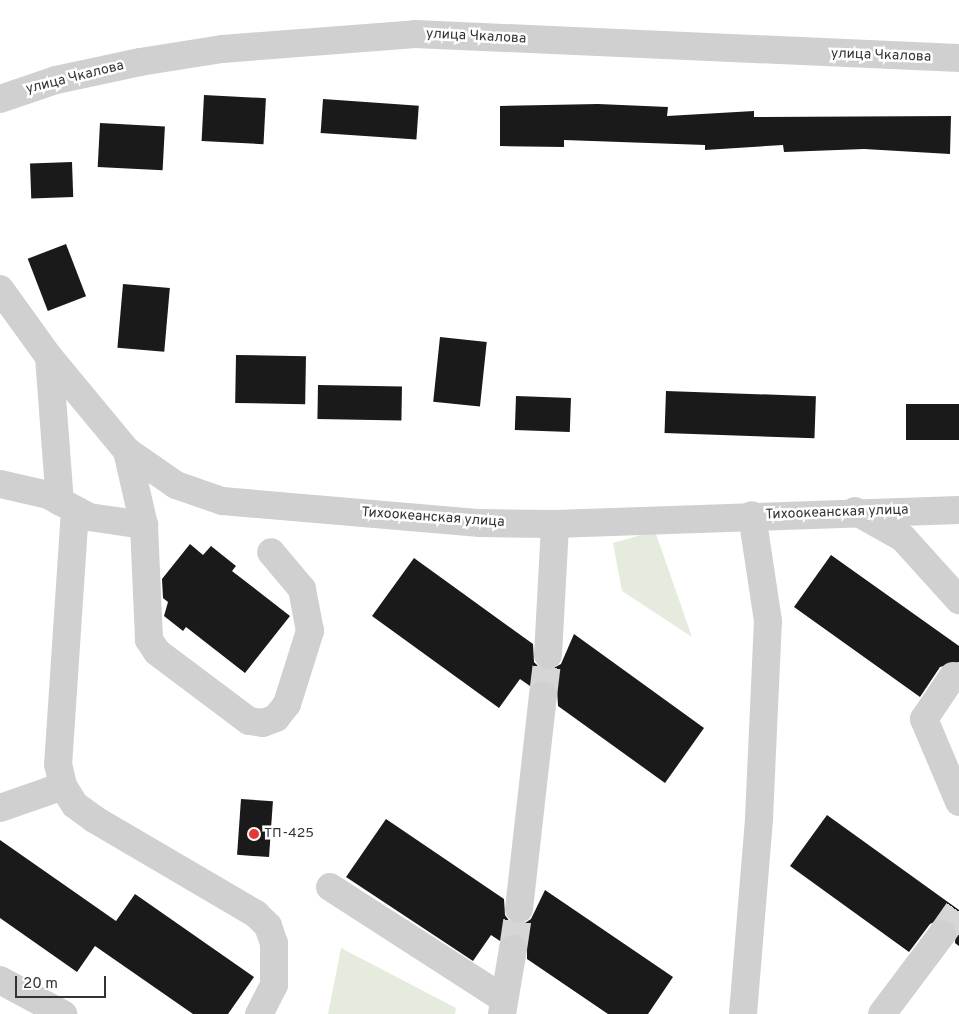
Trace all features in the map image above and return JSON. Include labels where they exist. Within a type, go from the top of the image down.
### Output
[{"type":"street","name":"улица Чкалова","points":[[0,99],[56,80],[140,62],[222,49],[415,34],[959,58]]},
{"type":"street","name":"Тихоокеанская улица","points":[[0,289],[49,357],[127,451],[176,485],[222,501],[480,523],[555,524],[854,511],[959,510]]},
{"type":"street","points":[[49,357],[67,506],[58,764],[63,786],[75,805],[94,819],[256,914],[268,926],[274,942],[274,985],[259,1014]]},
{"type":"street","points":[[127,451],[144,526],[148,625],[157,652],[249,721],[263,723],[276,718],[286,704],[310,631],[302,589],[271,552]]},
{"type":"street","points":[[0,484],[29,489],[101,520],[144,526]]},
{"type":"street","points":[[854,511],[959,570]]},
{"type":"street","points":[[743,1014],[759,818],[768,621],[752,515]]},
{"type":"street","points":[[548,655],[555,524]]},
{"type":"street","points":[[903,538],[959,600]]},
{"type":"street","points":[[953,676],[924,719],[959,802]]},
{"type":"street","points":[[519,909],[543,695]]},
{"type":"street","points":[[0,808],[63,786]]},
{"type":"street","points":[[330,887],[503,1006],[512,950]]},
{"type":"street","points":[[882,1014],[942,934]]},
{"type":"street","points":[[0,980],[64,1014]]},
{"type":"shaded area","points":[[655,531],[692,637],[622,591],[613,543]]},
{"type":"shaded area","points":[[341,948],[456,1008],[455,1014],[328,1014]]},
{"type":"building","points":[[204,95],[266,98],[264,144],[202,141]]},
{"type":"building","points":[[323,99],[419,106],[416,140],[321,133]]},
{"type":"building","points":[[598,104],[668,107],[667,116],[754,111],[754,117],[951,116],[950,154],[864,149],[784,152],[783,145],[705,150],[705,145],[564,140],[564,147],[500,146],[500,106]]},
{"type":"building","points":[[100,123],[165,126],[163,170],[98,167]]},
{"type":"building","points":[[72,162],[73,197],[31,198],[30,163]]},
{"type":"building","points":[[66,244],[86,296],[48,311],[28,259]]},
{"type":"building","points":[[123,284],[170,288],[164,352],[117,348]]},
{"type":"building","points":[[440,337],[487,342],[480,407],[433,402]]},
{"type":"building","points":[[236,355],[306,356],[305,404],[235,403]]},
{"type":"building","points":[[318,385],[402,386],[401,420],[317,419]]},
{"type":"building","points":[[666,391],[816,396],[814,438],[665,433]]},
{"type":"building","points":[[516,396],[571,398],[570,432],[515,430]]},
{"type":"building","points":[[906,404],[959,404],[959,440],[906,440]]},
{"type":"building","points":[[190,544],[203,555],[211,546],[236,566],[232,571],[290,616],[245,673],[186,627],[183,631],[164,616],[168,602],[163,598],[162,579]]},
{"type":"building","points":[[831,555],[959,646],[959,662],[940,667],[920,697],[794,607]]},
{"type":"building","points":[[414,558],[533,644],[534,662],[540,668],[548,671],[561,664],[574,634],[704,728],[665,783],[558,706],[557,689],[552,682],[537,681],[530,686],[520,679],[499,708],[372,616]]},
{"type":"building","name":"ТП-425","points":[[241,799],[273,801],[269,857],[237,855]]},
{"type":"building","points":[[827,815],[959,910],[959,946],[955,943],[956,927],[943,918],[930,924],[909,952],[790,866]]},
{"type":"building","points":[[386,819],[504,899],[505,915],[510,922],[525,923],[531,919],[545,890],[673,977],[648,1014],[608,1014],[527,959],[527,943],[516,934],[500,941],[491,935],[473,961],[346,877]]},
{"type":"building","points":[[0,840],[116,921],[135,894],[254,977],[228,1014],[193,1014],[95,946],[77,972],[0,918]]},
{"type":"tunnel","points":[[543,695],[548,655]]},
{"type":"tunnel","points":[[513,949],[519,909]]},
{"type":"tunnel","points":[[942,934],[959,910]]},
{"type":"place","name":"ТП-425","points":[[254,834]]}]
